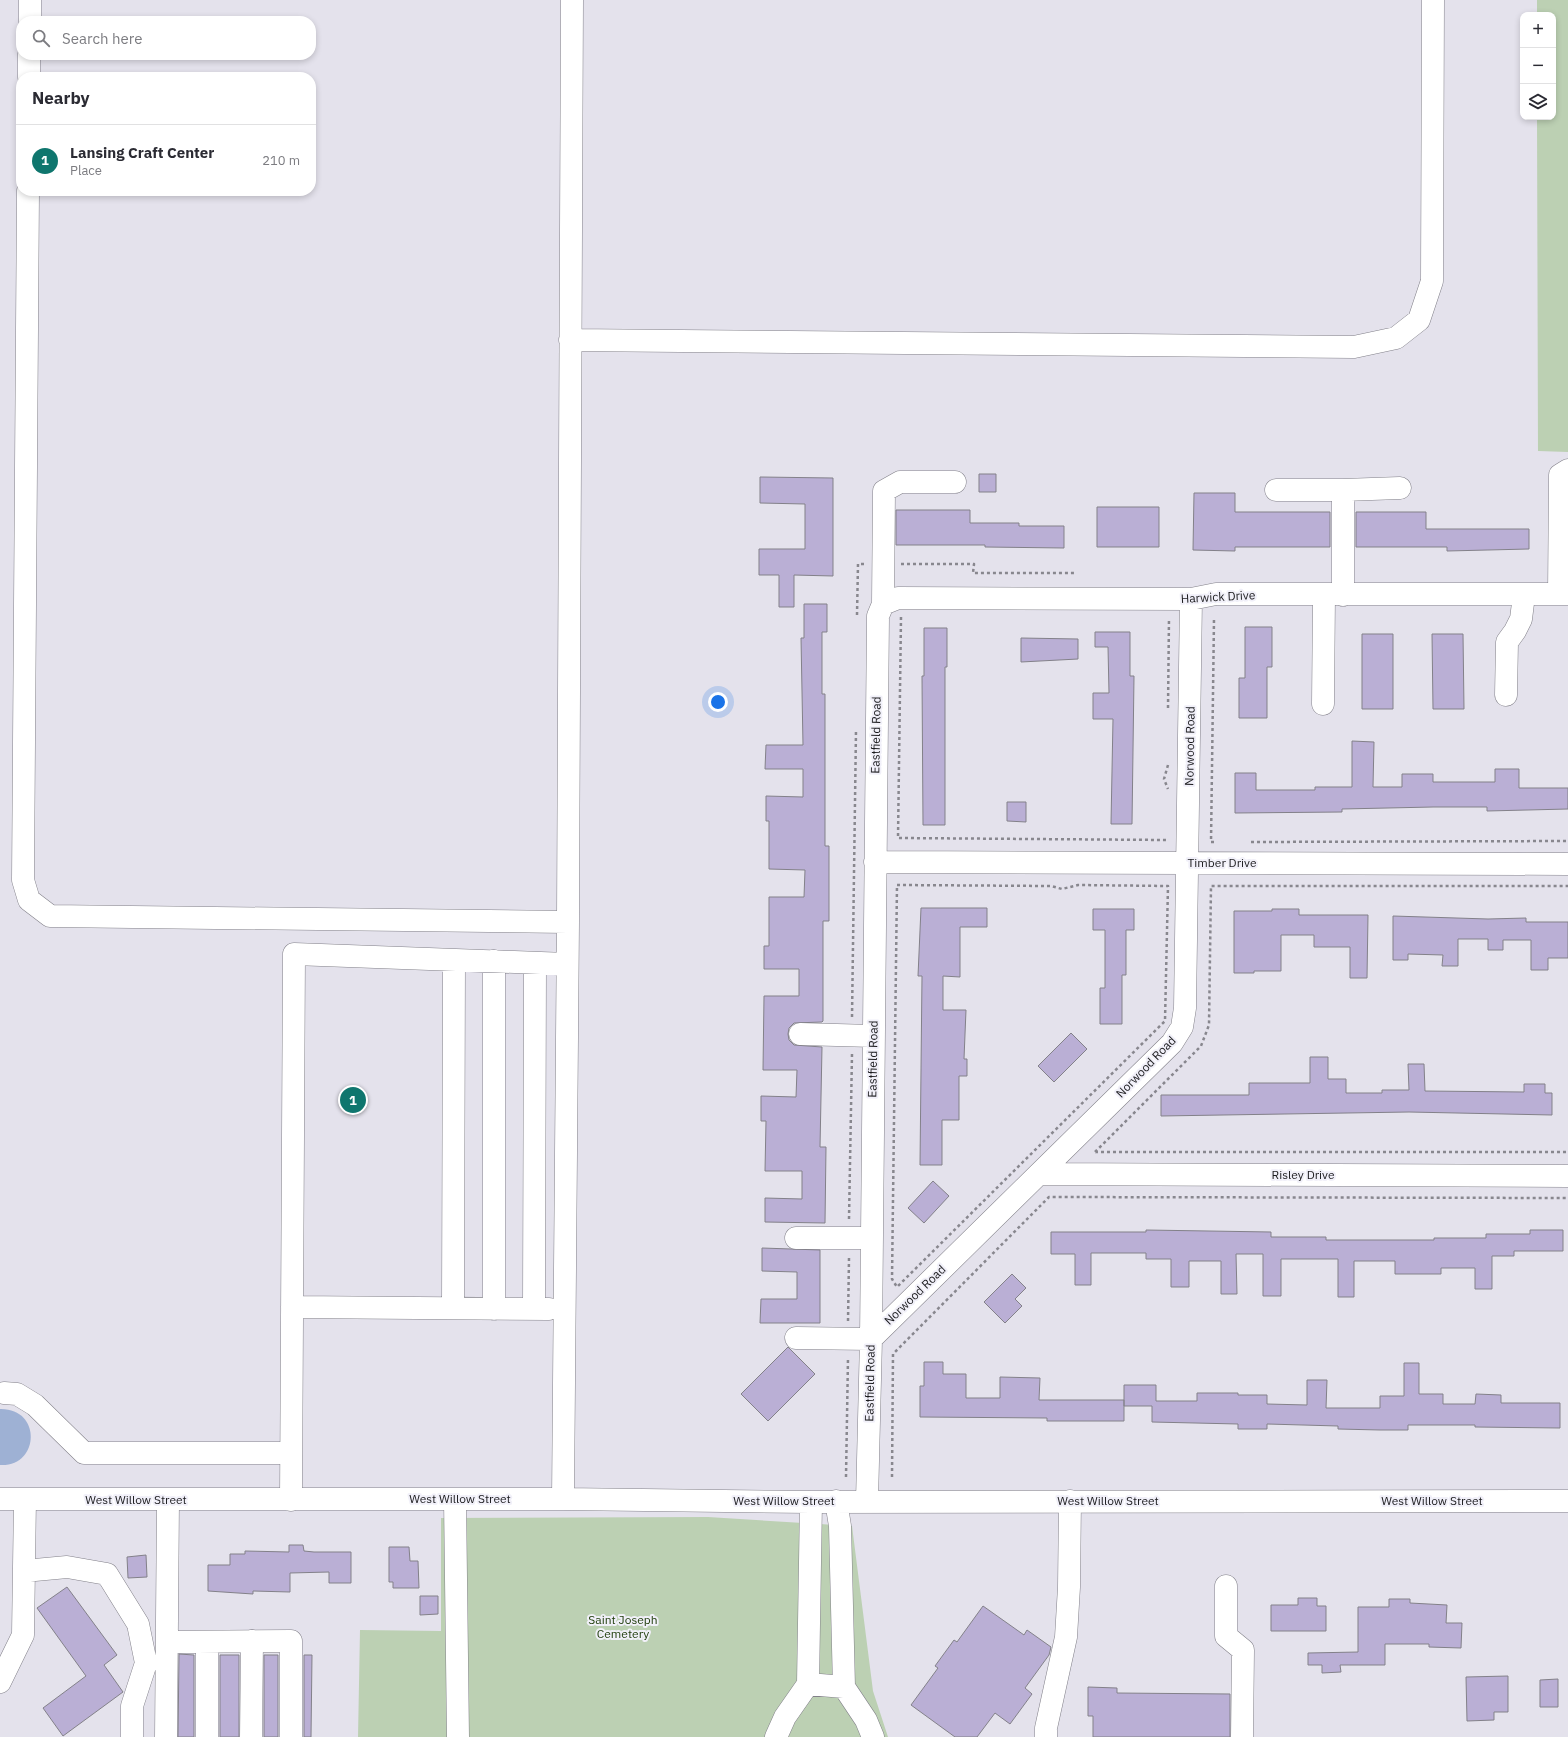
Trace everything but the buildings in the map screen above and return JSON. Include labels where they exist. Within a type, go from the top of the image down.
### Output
[{"type":"street","points":[[30,0],[30,16]]},
{"type":"street","points":[[563,1499],[568,964],[572,0]]},
{"type":"street","points":[[570,340],[1354,347],[1396,338],[1419,320],[1432,282],[1433,0]]},
{"type":"street","points":[[29,60],[29,72]]},
{"type":"street","points":[[28,196],[23,880],[29,900],[50,916],[568,922]]},
{"type":"street","points":[[1563,594],[1560,475],[1568,470]]},
{"type":"street","name":"Eastfield Road","points":[[867,1501],[875,862],[887,611],[884,491],[900,482],[955,482]]},
{"type":"street","points":[[1276,490],[1400,488]]},
{"type":"street","points":[[1323,704],[1343,490]]},
{"type":"street","name":"Harwick Drive","points":[[887,611],[898,598],[1191,599],[1216,594],[1563,594]]},
{"type":"street","points":[[1506,695],[1507,642],[1521,619],[1524,595]]},
{"type":"street","name":"Norwood Road","points":[[870,1339],[1172,1043],[1182,1027],[1185,1008],[1189,863],[1191,599]]},
{"type":"street","name":"Timber Drive","points":[[875,862],[1568,864]]},
{"type":"street","points":[[291,1500],[294,954],[568,964]]},
{"type":"street","points":[[453,1308],[454,960]]},
{"type":"street","points":[[494,961],[494,1309]]},
{"type":"street","points":[[534,963],[534,1309]]},
{"type":"street","points":[[800,1034],[873,1036]]},
{"type":"street","name":"Risley Drive","points":[[1039,1174],[1568,1176]]},
{"type":"street","points":[[796,1238],[871,1238]]},
{"type":"street","points":[[292,1307],[564,1309]]},
{"type":"street","points":[[796,1338],[870,1339]]},
{"type":"street","points":[[4,1393],[17,1394],[35,1404],[84,1453],[291,1454]]},
{"type":"street","name":"West Willow Street","points":[[0,1499],[563,1499],[811,1502],[1568,1501]]},
{"type":"street","points":[[0,1682],[23,1635],[25,1499]]},
{"type":"street","points":[[455,1499],[458,1737]]},
{"type":"street","points":[[166,1737],[168,1500]]},
{"type":"street","points":[[836,1501],[840,1526],[844,1687],[866,1720],[873,1737]]},
{"type":"street","points":[[1046,1737],[1046,1728],[1066,1637],[1069,1587],[1070,1501]]},
{"type":"street","points":[[776,1737],[785,1717],[808,1684],[811,1502]]},
{"type":"street","points":[[24,1571],[68,1567],[107,1574],[138,1624],[146,1663],[132,1706],[132,1737]]},
{"type":"street","points":[[1226,1586],[1226,1636],[1243,1650],[1242,1737]]},
{"type":"street","points":[[251,1737],[252,1641]]},
{"type":"street","points":[[167,1642],[291,1641],[291,1737]]},
{"type":"street","points":[[207,1642],[207,1737]]},
{"type":"street","points":[[808,1684],[844,1687]]},
{"type":"path","points":[[887,611],[898,838],[1166,840],[1166,832]]},
{"type":"path","points":[[1168,711],[1169,618]]},
{"type":"path","points":[[1214,619],[1211,842],[1219,842]]},
{"type":"path","points":[[1168,758],[1164,779],[1168,789],[1168,796]]},
{"type":"path","points":[[1243,842],[1568,841]]},
{"type":"path","points":[[897,885],[1051,886],[1062,889],[1078,885],[1168,886],[1165,1021],[897,1287],[892,1279],[897,885]]},
{"type":"path","points":[[1568,886],[1211,886],[1210,1024],[1201,1046],[1095,1152],[1568,1152]]},
{"type":"path","points":[[892,1477],[893,1354],[1049,1197],[1568,1198]]},
{"type":"green space","points":[[1537,0],[1568,0],[1568,452],[1538,451],[1537,120],[1556,120],[1556,12],[1537,12]]},
{"type":"green space","name":"Saint Joseph Cemetery","points":[[708,1517],[852,1526],[873,1691],[888,1737],[358,1737],[360,1630],[441,1631],[441,1518]]},
{"type":"water","points":[[0,1409],[14,1411],[23,1418],[29,1427],[31,1437],[29,1448],[23,1457],[13,1463],[0,1465]]},
{"type":"place","name":"Lansing Craft Center","points":[[353,1100]]}]
